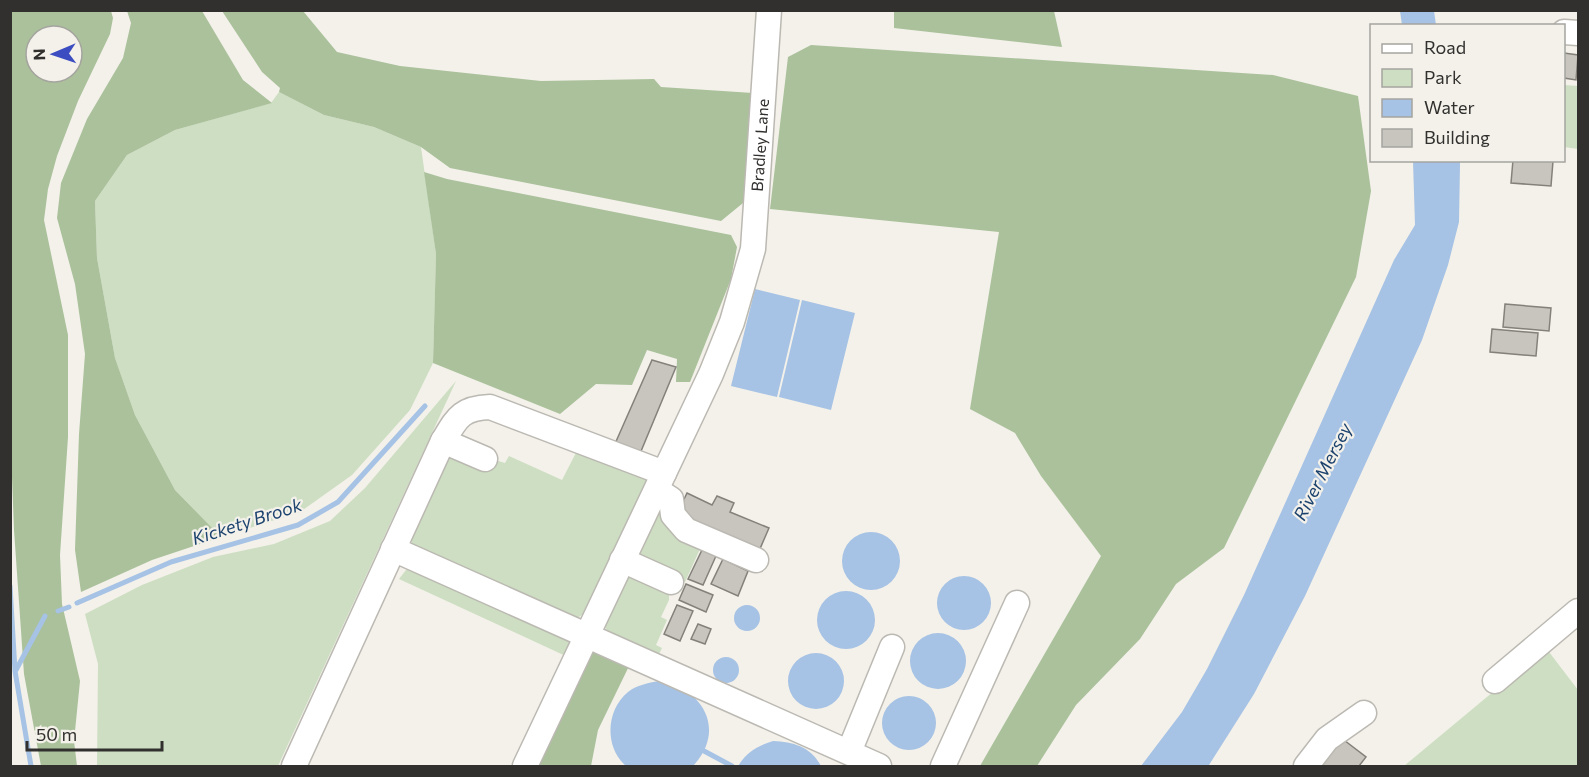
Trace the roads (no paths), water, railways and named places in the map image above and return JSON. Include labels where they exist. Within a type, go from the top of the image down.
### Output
[{"type":"street","name":"Bradley Lane","points":[[525,766],[711,374],[745,276],[755,232],[769,10]]},
{"type":"street","points":[[294,766],[444,441],[457,419],[466,411],[490,407],[660,481],[671,499],[673,514],[686,530],[756,560]]},
{"type":"street","points":[[444,441],[485,459]]},
{"type":"street","points":[[393,549],[879,766]]},
{"type":"street","points":[[622,560],[671,582]]},
{"type":"street","points":[[943,766],[1017,603]]},
{"type":"street","points":[[1495,681],[1578,611]]},
{"type":"street","points":[[849,752],[892,647]]},
{"type":"street","points":[[1306,766],[1327,739],[1364,713]]},
{"type":"water","points":[[1400,11],[1434,11],[1436,24],[1402,24]]},
{"type":"water","name":"River Mersey","points":[[1413,162],[1460,162],[1459,222],[1448,265],[1422,340],[1305,596],[1254,694],[1209,765],[1141,766],[1182,712],[1207,669],[1244,595],[1394,260],[1415,225]]},
{"type":"water","points":[[755,289],[800,300],[777,397],[731,386]]},
{"type":"water","points":[[802,300],[855,313],[831,410],[779,397]]},
{"type":"water","points":[[871,532],[882,534],[895,545],[900,561],[898,572],[887,585],[871,590],[860,588],[847,577],[842,561],[844,550],[855,537]]},
{"type":"water","points":[[959,576],[969,576],[979,580],[987,588],[991,603],[987,618],[979,626],[969,630],[959,630],[949,626],[941,618],[937,608],[937,598],[941,588],[949,580]]},
{"type":"water","points":[[846,591],[857,593],[870,604],[875,620],[873,631],[862,644],[846,649],[835,647],[822,636],[817,620],[819,609],[830,596]]},
{"type":"water","points":[[747,605],[756,609],[760,618],[756,627],[747,631],[738,627],[734,618],[738,609]]},
{"type":"water","points":[[938,633],[949,635],[958,641],[964,650],[966,661],[964,672],[958,681],[949,687],[938,689],[927,687],[918,681],[912,672],[910,661],[912,650],[918,641],[927,635]]},
{"type":"water","points":[[816,653],[827,655],[836,661],[842,670],[844,681],[842,692],[836,701],[827,707],[816,709],[805,707],[796,701],[790,692],[788,681],[790,670],[796,661],[805,655]]},
{"type":"water","points":[[726,657],[735,661],[739,670],[735,679],[726,683],[717,679],[713,670],[717,661]]},
{"type":"water","points":[[659,681],[688,692],[698,701],[705,713],[709,725],[708,739],[703,752],[693,766],[626,766],[614,749],[610,729],[615,708],[628,692]]},
{"type":"water","points":[[904,696],[914,696],[924,700],[932,708],[936,723],[932,738],[924,746],[914,750],[904,750],[894,746],[886,738],[882,728],[882,718],[886,708],[894,700]]},
{"type":"water","points":[[773,741],[788,743],[807,750],[821,766],[738,766],[753,750]]},
{"type":"waterway","name":"Kickety Brook","points":[[77,603],[171,562],[298,525],[338,502],[425,406]]},
{"type":"waterway","points":[[10,586],[15,671],[31,766]]},
{"type":"waterway","name":"Kickety Brook","points":[[58,611],[69,607]]},
{"type":"waterway","name":"Kickety Brook","points":[[16,670],[45,616]]},
{"type":"waterway","points":[[704,751],[732,766]]}]
